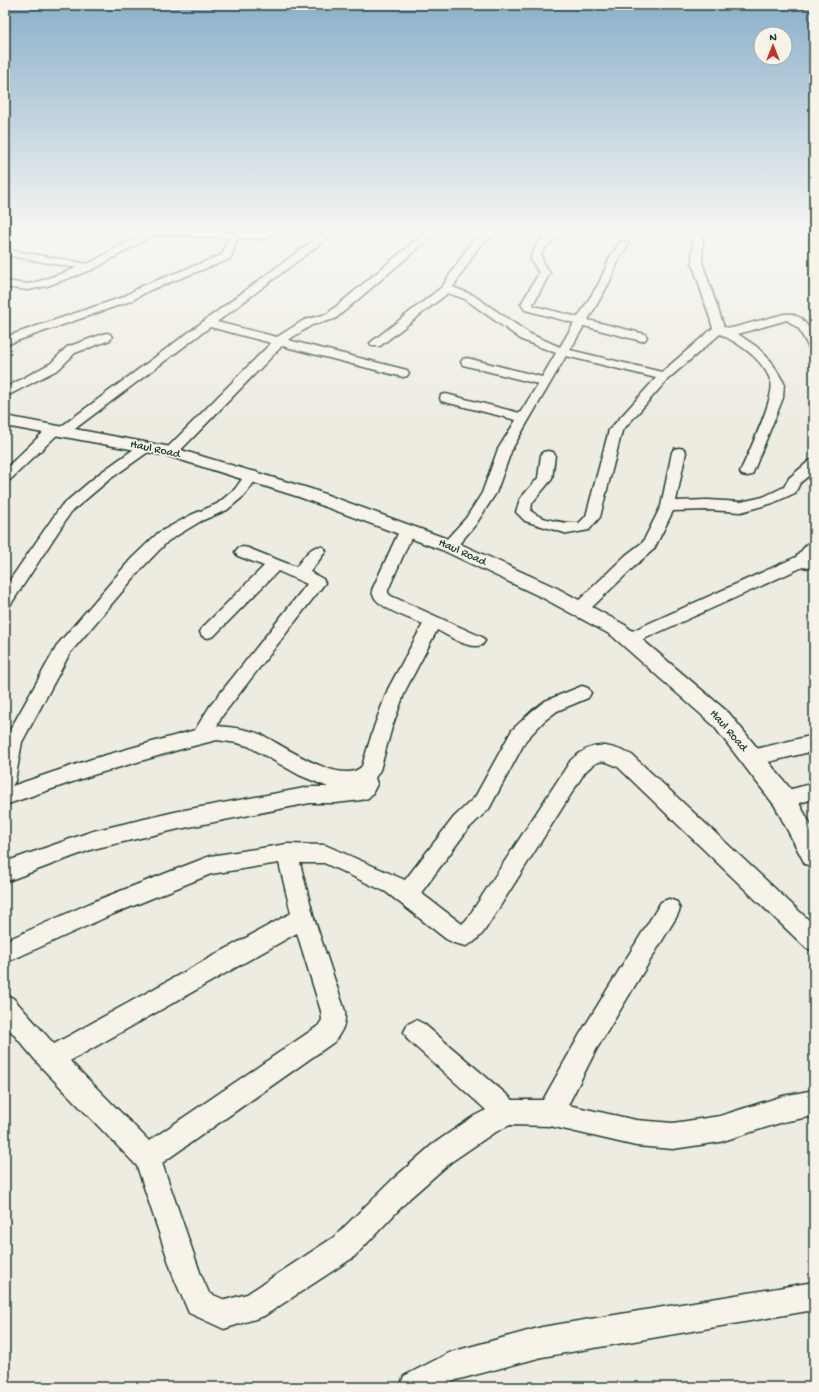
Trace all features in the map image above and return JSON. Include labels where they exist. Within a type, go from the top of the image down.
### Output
[{"type":"main road","name":"Haul Road","points":[[5,421],[171,452],[252,475],[449,546],[550,593],[580,609],[618,630],[721,719],[784,800],[814,856]]},
{"type":"street","points":[[5,341],[132,296]]},
{"type":"street","points":[[5,476],[58,431],[244,296]]},
{"type":"street","points":[[171,452],[279,341],[308,322],[331,317],[356,296]]},
{"type":"street","points":[[376,343],[437,296]]},
{"type":"street","points":[[466,296],[526,337],[563,352],[664,376]]},
{"type":"street","points":[[532,296],[527,304],[529,308],[641,337]]},
{"type":"street","points":[[449,546],[471,521],[489,493],[505,449],[596,296]]},
{"type":"street","points":[[709,296],[722,330],[753,350],[767,364],[778,383],[777,398],[747,472]]},
{"type":"street","points":[[548,455],[545,480],[525,502],[523,512],[530,518],[568,529],[584,527],[593,517],[616,430],[664,376],[722,330],[733,332],[788,316],[796,318],[802,324],[814,347]]},
{"type":"street","points":[[208,323],[403,373]]},
{"type":"street","points":[[5,393],[55,366],[71,350],[106,337]]},
{"type":"street","points":[[466,362],[545,382]]},
{"type":"street","points":[[446,398],[523,418]]},
{"type":"street","points":[[5,600],[66,509],[105,476],[146,447]]},
{"type":"street","points":[[580,609],[632,559],[649,545],[668,506],[679,452]]},
{"type":"street","points":[[668,506],[708,505],[741,507],[768,500],[790,490],[794,481],[814,464]]},
{"type":"street","points":[[252,475],[240,492],[222,507],[196,518],[163,537],[137,563],[64,649],[14,742],[6,790],[185,740],[217,733],[237,735],[254,740],[306,769],[330,779],[349,780],[365,776],[370,770],[396,689],[433,622]]},
{"type":"street","points":[[406,531],[380,590],[380,596],[385,600],[476,641]]},
{"type":"street","points":[[629,639],[808,562],[814,546]]},
{"type":"street","points":[[299,574],[318,551]]},
{"type":"street","points":[[201,736],[216,711],[317,583],[314,580],[275,566],[243,552]]},
{"type":"street","points":[[208,632],[275,566]]},
{"type":"street","points":[[406,894],[461,823],[482,803],[519,735],[538,716],[551,706],[582,693]]},
{"type":"street","points":[[752,758],[814,743]]},
{"type":"street","points":[[5,952],[103,908],[210,865],[287,853],[325,854],[394,885],[454,932],[466,935],[475,926],[578,766],[588,756],[599,752],[611,754],[625,761],[814,940]]},
{"type":"street","points":[[5,872],[93,840],[179,820],[310,795],[336,795],[361,792],[366,788],[367,784],[365,776]]},
{"type":"street","points":[[784,800],[814,791]]},
{"type":"street","points":[[148,1158],[326,1034],[334,1023],[333,1011],[303,918],[287,853]]},
{"type":"street","points":[[550,1113],[588,1042],[670,909]]},
{"type":"street","points":[[51,1059],[303,918]]},
{"type":"street","points":[[5,1006],[51,1059],[148,1158],[188,1278],[199,1302],[224,1315],[254,1306],[344,1246],[401,1189],[442,1153],[483,1125],[508,1112],[550,1113],[636,1133],[673,1136],[720,1129],[784,1109],[814,1104]]},
{"type":"street","points":[[416,1032],[508,1112]]},
{"type":"street","points":[[415,1387],[451,1367],[542,1342],[814,1296]]}]
